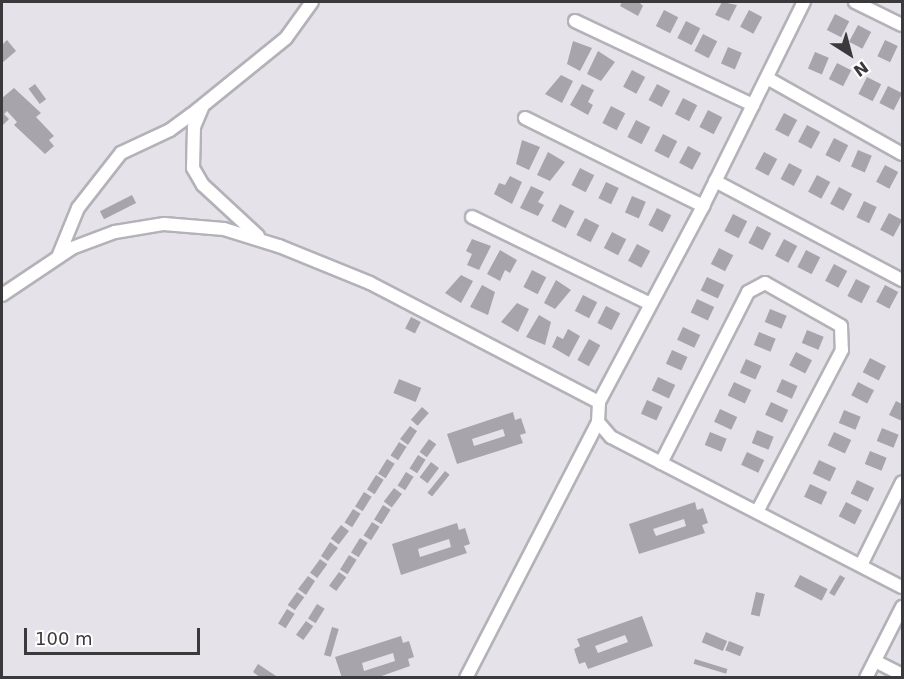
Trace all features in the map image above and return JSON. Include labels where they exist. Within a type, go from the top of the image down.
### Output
[{"type":"street","points":[[58,257],[78,208],[122,153],[178,125],[286,38],[312,2]]},
{"type":"street","points":[[466,678],[598,422],[599,402],[703,206],[767,78],[801,2]]},
{"type":"street","points":[[855,2],[903,25]]},
{"type":"street","points":[[574,21],[753,105]]},
{"type":"street","points":[[767,78],[903,154]]},
{"type":"street","points":[[204,104],[194,127],[193,168],[203,185],[262,240]]},
{"type":"street","points":[[525,117],[703,206]]},
{"type":"street","points":[[715,182],[903,280]]},
{"type":"street","points":[[472,217],[650,304]]},
{"type":"street","points":[[2,295],[58,257],[95,238],[148,225],[205,226],[262,240],[415,304],[599,402]]},
{"type":"street","points":[[661,463],[748,292],[765,283],[841,326],[842,350],[758,510]]},
{"type":"street","points":[[598,422],[611,437],[862,563],[903,587]]},
{"type":"street","points":[[862,563],[903,482]]},
{"type":"street","points":[[867,678],[903,607]]},
{"type":"street","points":[[875,660],[903,675]]},
{"type":"building","points":[[622,2],[639,2],[643,6],[638,16],[620,6]]},
{"type":"building","points":[[722,2],[737,5],[729,21],[715,15]]},
{"type":"building","points":[[664,10],[678,17],[670,33],[656,26]]},
{"type":"building","points":[[749,10],[762,17],[753,34],[740,27]]},
{"type":"building","points":[[835,14],[849,21],[841,37],[827,30]]},
{"type":"building","points":[[686,21],[700,28],[692,45],[677,38]]},
{"type":"building","points":[[858,25],[871,32],[862,49],[849,42]]},
{"type":"building","points":[[703,34],[717,41],[709,58],[694,51]]},
{"type":"building","points":[[7,40],[16,51],[2,63],[2,45]]},
{"type":"building","points":[[885,40],[898,46],[890,62],[877,56]]},
{"type":"building","points":[[573,41],[592,48],[580,71],[567,64]]},
{"type":"building","points":[[728,47],[742,53],[735,69],[721,64]]},
{"type":"building","points":[[598,51],[615,62],[601,81],[587,74]]},
{"type":"building","points":[[815,52],[829,58],[822,74],[808,69]]},
{"type":"building","points":[[837,63],[851,70],[843,86],[829,79]]},
{"type":"building","points":[[632,70],[645,77],[636,94],[623,87]]},
{"type":"building","points":[[561,75],[573,81],[562,103],[545,94]]},
{"type":"building","points":[[867,77],[881,84],[873,101],[858,94]]},
{"type":"building","points":[[35,84],[46,99],[40,104],[29,89]]},
{"type":"building","points":[[582,84],[594,90],[588,102],[593,105],[588,115],[570,105]]},
{"type":"building","points":[[657,84],[670,91],[662,107],[649,100]]},
{"type":"building","points":[[888,86],[902,93],[894,110],[879,103]]},
{"type":"building","points":[[14,88],[41,113],[36,117],[54,136],[49,140],[54,146],[45,154],[14,125],[17,122],[7,111],[4,114],[9,119],[2,126],[2,98]]},
{"type":"building","points":[[683,98],[697,105],[689,121],[675,114]]},
{"type":"building","points":[[611,106],[625,113],[617,130],[602,123]]},
{"type":"building","points":[[708,110],[722,117],[714,134],[699,127]]},
{"type":"building","points":[[784,113],[797,120],[788,137],[775,130]]},
{"type":"building","points":[[636,120],[650,127],[642,144],[627,137]]},
{"type":"building","points":[[807,125],[820,132],[811,149],[798,142]]},
{"type":"building","points":[[663,134],[677,141],[669,158],[654,151]]},
{"type":"building","points":[[834,138],[848,145],[840,162],[825,155]]},
{"type":"building","points":[[522,140],[540,147],[529,170],[516,164]]},
{"type":"building","points":[[688,146],[701,153],[692,170],[679,163]]},
{"type":"building","points":[[858,150],[872,156],[865,172],[851,167]]},
{"type":"building","points":[[548,152],[565,162],[550,181],[537,175]]},
{"type":"building","points":[[764,152],[777,159],[768,176],[755,169]]},
{"type":"building","points":[[789,163],[802,170],[794,186],[781,179]]},
{"type":"building","points":[[885,165],[898,172],[889,189],[876,182]]},
{"type":"building","points":[[580,168],[594,175],[586,192],[571,185]]},
{"type":"building","points":[[817,175],[830,182],[821,199],[808,192]]},
{"type":"building","points":[[510,176],[522,182],[512,204],[494,194],[499,183],[505,185]]},
{"type":"building","points":[[606,182],[619,188],[611,204],[598,198]]},
{"type":"building","points":[[531,186],[544,192],[538,202],[544,205],[538,216],[520,208]]},
{"type":"building","points":[[839,187],[852,194],[843,211],[830,204]]},
{"type":"building","points":[[132,195],[136,203],[104,219],[100,211]]},
{"type":"building","points":[[632,196],[646,202],[639,218],[625,213]]},
{"type":"building","points":[[864,201],[877,207],[869,223],[856,217]]},
{"type":"building","points":[[560,204],[574,211],[566,228],[551,221]]},
{"type":"building","points":[[657,208],[671,215],[663,232],[648,225]]},
{"type":"building","points":[[889,213],[902,220],[893,237],[880,230]]},
{"type":"building","points":[[733,214],[747,221],[739,238],[724,231]]},
{"type":"building","points":[[585,218],[599,225],[591,242],[576,235]]},
{"type":"building","points":[[757,226],[771,233],[763,250],[748,243]]},
{"type":"building","points":[[612,232],[626,239],[618,255],[604,248]]},
{"type":"building","points":[[472,239],[491,246],[479,270],[467,265],[472,254],[466,251]]},
{"type":"building","points":[[784,239],[797,246],[788,263],[775,256]]},
{"type":"building","points":[[637,244],[650,251],[641,268],[628,261]]},
{"type":"building","points":[[719,248],[733,255],[725,271],[711,264]]},
{"type":"building","points":[[500,250],[517,260],[510,273],[505,270],[500,281],[487,274]]},
{"type":"building","points":[[806,250],[820,257],[812,274],[797,267]]},
{"type":"building","points":[[834,264],[847,271],[838,288],[825,281]]},
{"type":"building","points":[[532,270],[546,277],[538,294],[523,287]]},
{"type":"building","points":[[461,275],[473,281],[461,303],[445,293]]},
{"type":"building","points":[[707,277],[724,285],[718,299],[701,291]]},
{"type":"building","points":[[856,279],[870,286],[862,303],[847,296]]},
{"type":"building","points":[[556,280],[571,290],[555,309],[544,303]]},
{"type":"building","points":[[482,285],[495,292],[488,315],[470,307]]},
{"type":"building","points":[[885,285],[898,292],[889,309],[876,302]]},
{"type":"building","points":[[583,295],[597,302],[589,318],[575,311]]},
{"type":"building","points":[[697,299],[714,307],[708,321],[691,313]]},
{"type":"building","points":[[517,303],[529,309],[518,332],[501,322]]},
{"type":"building","points":[[606,306],[620,313],[612,330],[597,323]]},
{"type":"building","points":[[770,309],[787,316],[781,329],[765,322]]},
{"type":"building","points":[[539,315],[551,322],[545,345],[526,337]]},
{"type":"building","points":[[411,317],[421,322],[415,334],[405,329]]},
{"type":"building","points":[[683,327],[700,335],[694,348],[677,340]]},
{"type":"building","points":[[568,329],[580,336],[569,357],[552,347],[557,336],[563,339]]},
{"type":"building","points":[[807,330],[824,337],[818,350],[802,343]]},
{"type":"building","points":[[759,332],[776,339],[770,352],[754,345]]},
{"type":"building","points":[[589,339],[600,345],[589,366],[577,360]]},
{"type":"building","points":[[672,350],[688,357],[681,371],[666,364]]},
{"type":"building","points":[[796,352],[812,360],[805,374],[789,365]]},
{"type":"building","points":[[870,358],[886,366],[879,380],[863,372]]},
{"type":"building","points":[[746,359],[762,366],[755,380],[740,373]]},
{"type":"building","points":[[658,377],[675,385],[669,399],[652,391]]},
{"type":"building","points":[[399,379],[421,388],[416,402],[393,393]]},
{"type":"building","points":[[782,379],[798,386],[792,399],[776,392]]},
{"type":"building","points":[[734,382],[751,390],[745,404],[728,396]]},
{"type":"building","points":[[858,382],[874,390],[867,404],[851,395]]},
{"type":"building","points":[[647,400],[663,407],[656,421],[641,414]]},
{"type":"building","points":[[896,401],[902,404],[902,421],[889,415]]},
{"type":"building","points":[[771,402],[788,410],[782,423],[765,415]]},
{"type":"building","points":[[422,407],[429,413],[418,426],[411,420]]},
{"type":"building","points":[[720,409],[737,417],[731,430],[714,422]]},
{"type":"building","points":[[844,410],[861,417],[855,430],[839,423]]},
{"type":"building","points":[[513,412],[515,420],[521,418],[526,433],[520,435],[523,443],[457,464],[447,434]],"holes":[[[503,429],[505,436],[474,446],[472,439]]]},
{"type":"building","points":[[410,426],[417,431],[408,445],[400,439]]},
{"type":"building","points":[[882,428],[899,435],[893,448],[877,441]]},
{"type":"building","points":[[757,430],[774,437],[768,450],[752,443]]},
{"type":"building","points":[[710,432],[727,439],[721,452],[705,445]]},
{"type":"building","points":[[834,432],[851,440],[845,454],[828,446]]},
{"type":"building","points":[[429,439],[436,444],[427,457],[420,452]]},
{"type":"building","points":[[399,442],[407,447],[398,460],[391,456]]},
{"type":"building","points":[[870,451],[887,458],[881,471],[865,464]]},
{"type":"building","points":[[747,452],[764,460],[758,473],[741,465]]},
{"type":"building","points":[[418,455],[426,460],[417,473],[410,469]]},
{"type":"building","points":[[387,459],[395,464],[386,478],[378,473]]},
{"type":"building","points":[[819,460],[836,468],[830,482],[813,474]]},
{"type":"building","points":[[431,462],[439,468],[428,483],[420,477]]},
{"type":"building","points":[[445,471],[450,475],[432,497],[427,493]]},
{"type":"building","points":[[406,472],[414,477],[405,490],[398,486]]},
{"type":"building","points":[[376,475],[384,480],[375,494],[367,489]]},
{"type":"building","points":[[857,480],[874,488],[868,502],[851,494]]},
{"type":"building","points":[[810,484],[827,492],[821,505],[804,497]]},
{"type":"building","points":[[394,488],[402,494],[392,508],[384,502]]},
{"type":"building","points":[[364,492],[372,497],[363,511],[355,506]]},
{"type":"building","points":[[695,502],[697,510],[703,508],[708,523],[702,525],[705,533],[639,554],[629,524]],"holes":[[[684,519],[686,526],[656,536],[653,529]]]},
{"type":"building","points":[[846,502],[862,510],[855,524],[839,516]]},
{"type":"building","points":[[383,505],[391,510],[382,524],[374,519]]},
{"type":"building","points":[[353,509],[361,514],[352,527],[345,523]]},
{"type":"building","points":[[372,522],[380,527],[371,540],[364,536]]},
{"type":"building","points":[[457,523],[459,530],[465,528],[470,544],[464,546],[467,553],[401,575],[392,544]],"holes":[[[449,539],[451,547],[420,557],[418,549]]]},
{"type":"building","points":[[341,525],[349,531],[339,545],[331,539]]},
{"type":"building","points":[[360,538],[368,543],[359,557],[351,552]]},
{"type":"building","points":[[330,542],[338,548],[328,561],[321,556]]},
{"type":"building","points":[[349,555],[357,560],[348,574],[340,569]]},
{"type":"building","points":[[320,559],[327,564],[317,578],[310,573]]},
{"type":"building","points":[[339,572],[346,577],[336,591],[329,586]]},
{"type":"building","points":[[800,575],[828,589],[822,601],[794,587]]},
{"type":"building","points":[[840,575],[845,578],[834,596],[829,593]]},
{"type":"building","points":[[308,576],[315,581],[306,595],[298,589]]},
{"type":"building","points":[[297,592],[304,597],[295,610],[288,605]]},
{"type":"building","points":[[756,592],[765,594],[760,616],[751,614]]},
{"type":"building","points":[[317,604],[325,609],[316,623],[308,618]]},
{"type":"building","points":[[287,609],[295,614],[286,628],[278,623]]},
{"type":"building","points":[[642,616],[653,646],[588,669],[585,662],[579,664],[574,649],[580,646],[577,639]],"holes":[[[625,635],[628,642],[598,653],[595,646]]]},
{"type":"building","points":[[306,621],[313,626],[303,640],[296,635]]},
{"type":"building","points":[[332,627],[339,629],[331,657],[324,655]]},
{"type":"building","points":[[706,632],[727,641],[723,651],[702,642]]},
{"type":"building","points":[[401,636],[403,643],[409,641],[414,657],[408,659],[410,666],[376,678],[342,678],[335,657]],"holes":[[[393,653],[395,661],[364,671],[362,663]]]},
{"type":"building","points":[[729,641],[744,647],[740,656],[725,650]]},
{"type":"building","points":[[695,659],[728,669],[726,674],[694,664]]},
{"type":"building","points":[[258,664],[279,678],[261,678],[253,672]]}]
